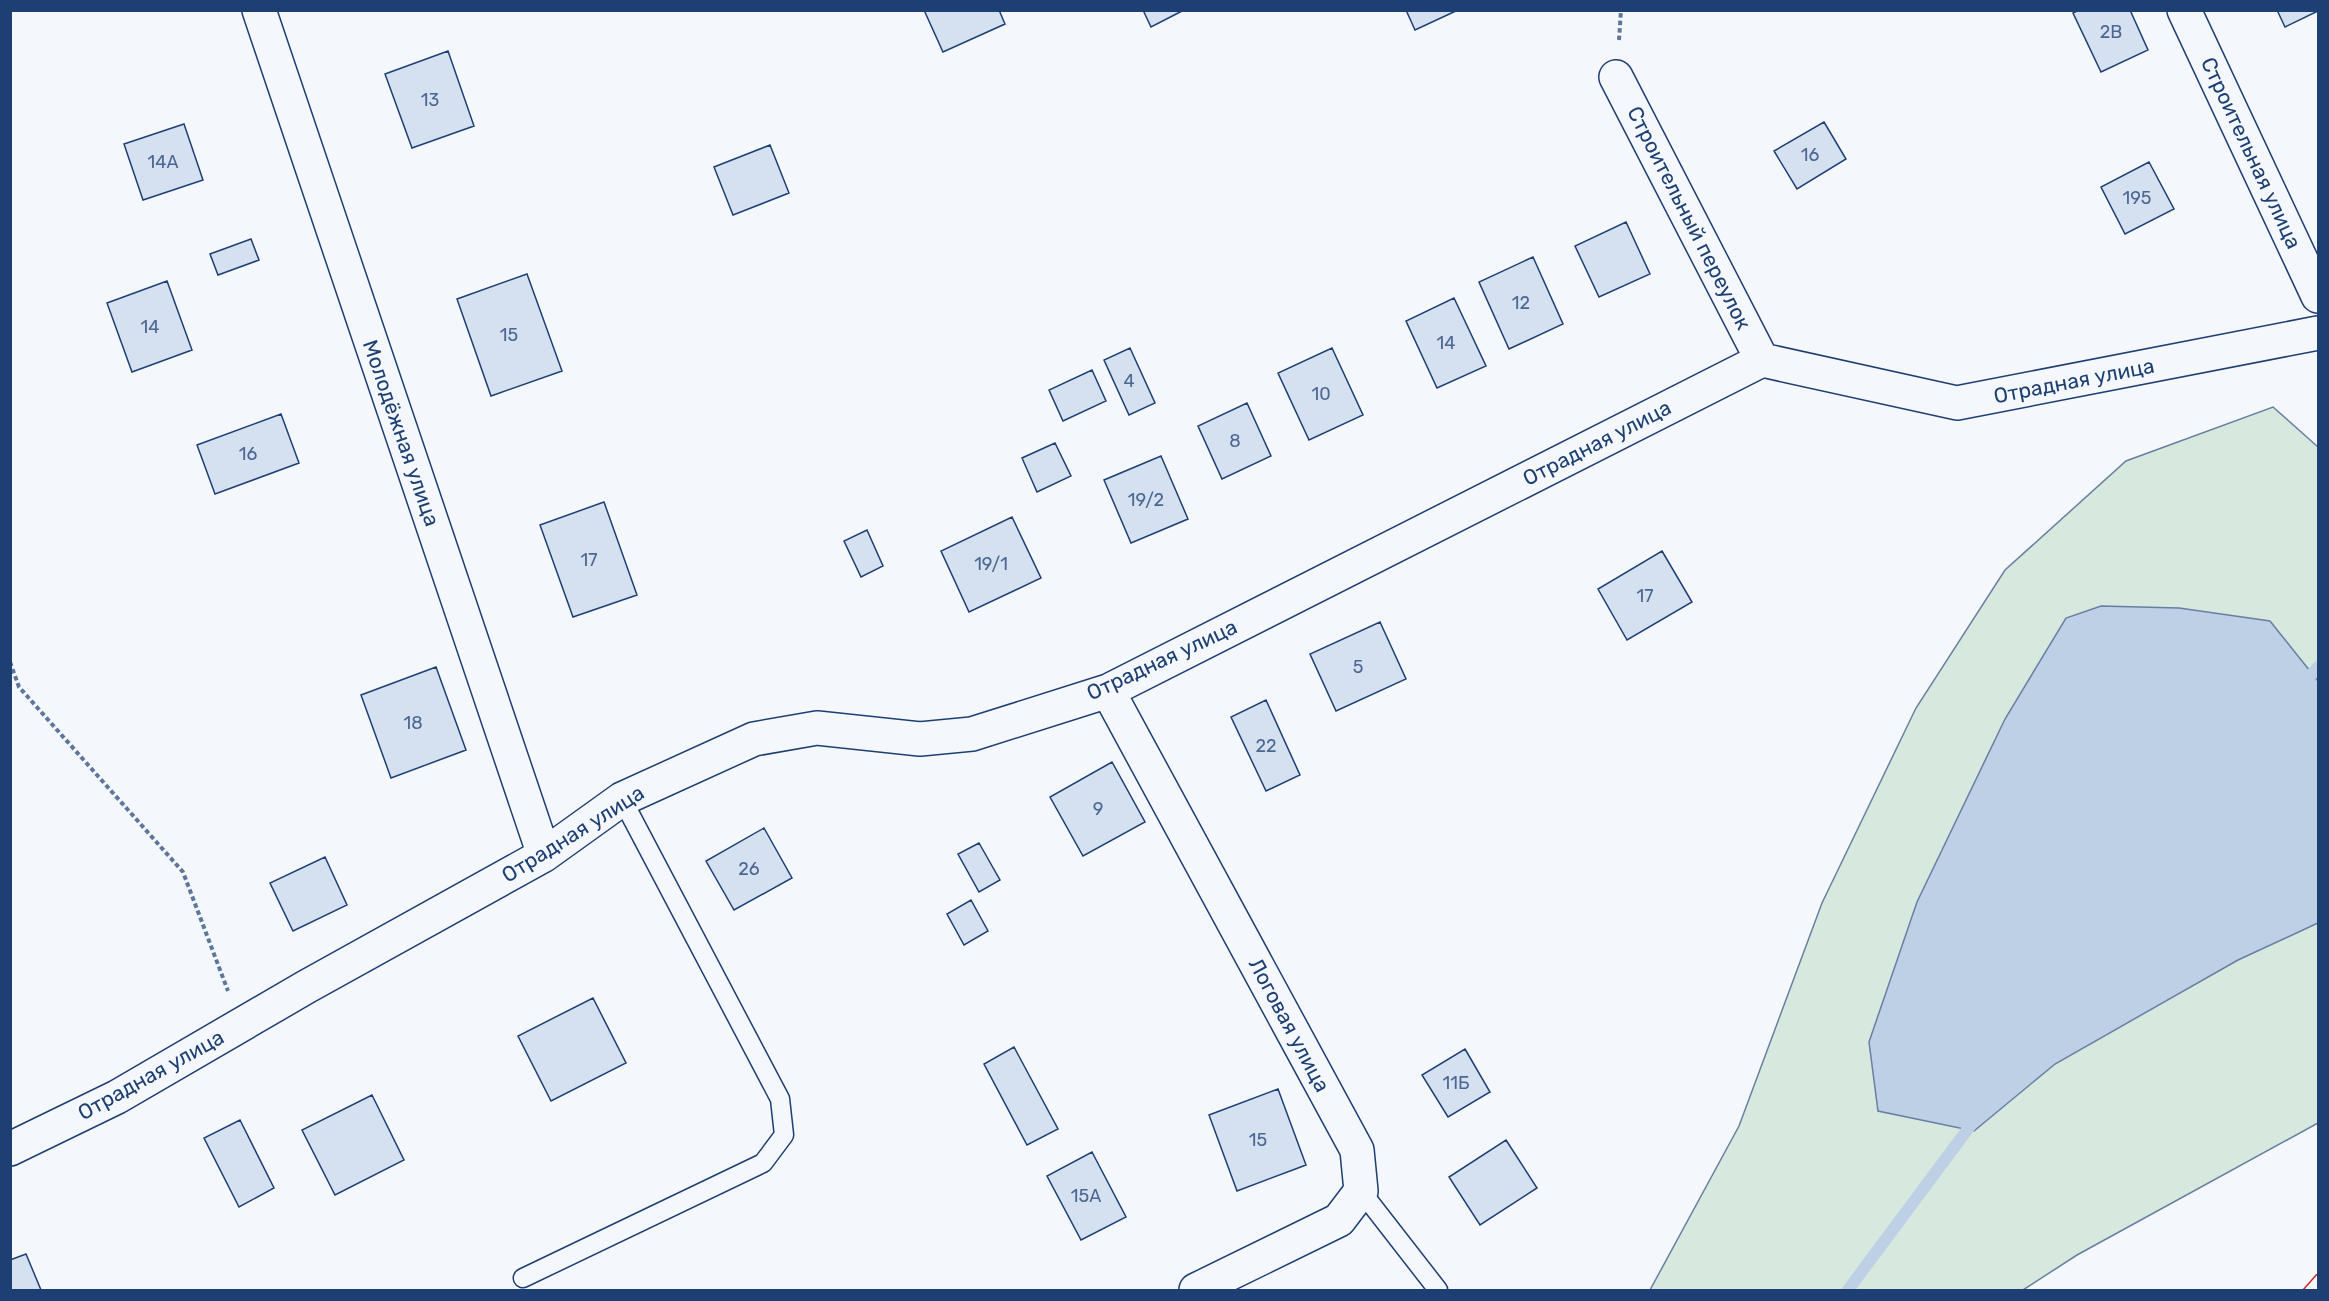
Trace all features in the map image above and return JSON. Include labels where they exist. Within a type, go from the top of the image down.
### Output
[{"type":"street","name":"Молодёжная улица","points":[[259,10],[544,855]]},
{"type":"street","name":"Строительная улица","points":[[2184,10],[2319,296]]},
{"type":"street","name":"Строительный переулок","points":[[1616,77],[1762,360]]},
{"type":"street","name":"Отрадная улица","points":[[10,1149],[117,1097],[240,1025],[544,855],[622,799],[754,739],[817,728],[921,739],[972,734],[1108,691],[1762,360],[1957,403],[2319,333]]},
{"type":"street","name":"Логовая улица","points":[[1108,691],[1357,1150],[1361,1191]]},
{"type":"street","points":[[1196,1290],[1339,1220],[1361,1191]]},
{"type":"lane","points":[[523,1278],[764,1163],[784,1135],[780,1099],[622,799]]},
{"type":"lane","points":[[1361,1191],[1438,1290]]},
{"type":"path","points":[[10,662],[19,687],[183,872],[240,1025]]},
{"type":"shaded area","points":[[2273,407],[2318,447],[2318,1123],[2077,1255],[2023,1290],[1650,1290],[1739,1126],[1822,903],[1916,708],[2005,570],[2126,461]]},
{"type":"water","points":[[2101,606],[2179,608],[2270,621],[2318,681],[2318,923],[2238,960],[2055,1064],[1974,1131],[1878,1111],[1869,1042],[1917,902],[2005,719],[2066,618]]},
{"type":"building","points":[[924,10],[999,10],[1005,24],[943,52]]},
{"type":"building","points":[[1143,10],[1184,10],[1151,27]]},
{"type":"building","points":[[1406,10],[1458,10],[1415,30]]},
{"type":"building","points":[[2079,10],[2130,10],[2148,50],[2101,72],[2073,13]]},
{"type":"building","points":[[2277,10],[2318,10],[2318,11],[2285,27]]},
{"type":"building","points":[[448,51],[474,126],[412,148],[385,74]]},
{"type":"building","points":[[1824,122],[1846,159],[1797,189],[1774,151]]},
{"type":"building","points":[[184,124],[203,180],[143,200],[124,144]]},
{"type":"building","points":[[770,145],[789,193],[733,215],[714,167]]},
{"type":"building","points":[[2149,162],[2174,209],[2125,234],[2101,187]]},
{"type":"building","points":[[1626,222],[1650,274],[1599,297],[1575,246]]},
{"type":"building","points":[[251,239],[259,260],[218,275],[210,254]]},
{"type":"building","points":[[1533,257],[1563,324],[1509,349],[1479,282]]},
{"type":"building","points":[[527,274],[562,371],[491,396],[457,299]]},
{"type":"building","points":[[167,281],[192,350],[132,372],[107,303]]},
{"type":"building","points":[[1454,298],[1486,366],[1437,388],[1406,321]]},
{"type":"building","points":[[1130,348],[1155,403],[1129,415],[1104,360]]},
{"type":"building","points":[[1332,348],[1363,415],[1309,440],[1278,373]]},
{"type":"building","points":[[1092,370],[1106,401],[1063,421],[1049,390]]},
{"type":"building","points":[[1247,403],[1271,456],[1222,479],[1198,426]]},
{"type":"building","points":[[281,414],[299,463],[215,494],[197,445]]},
{"type":"building","points":[[1055,443],[1071,476],[1037,492],[1022,458]]},
{"type":"building","points":[[1161,456],[1188,519],[1131,543],[1104,480]]},
{"type":"building","points":[[604,502],[637,595],[573,617],[540,525]]},
{"type":"building","points":[[1012,517],[1041,578],[969,612],[941,551]]},
{"type":"building","points":[[867,530],[883,566],[861,577],[844,541]]},
{"type":"building","points":[[1662,551],[1692,602],[1627,640],[1598,589]]},
{"type":"building","points":[[1380,622],[1406,679],[1336,711],[1310,654]]},
{"type":"building","points":[[436,667],[466,750],[391,778],[361,695]]},
{"type":"building","points":[[1266,700],[1300,775],[1266,791],[1231,717]]},
{"type":"building","points":[[1112,762],[1145,822],[1083,856],[1050,797]]},
{"type":"building","points":[[764,828],[792,878],[734,910],[706,861]]},
{"type":"building","points":[[979,843],[1000,880],[979,892],[958,854]]},
{"type":"building","points":[[325,857],[347,905],[293,931],[270,883]]},
{"type":"building","points":[[971,900],[988,931],[964,945],[947,914]]},
{"type":"building","points":[[593,998],[626,1063],[551,1101],[518,1036]]},
{"type":"building","points":[[1014,1047],[1058,1129],[1027,1145],[984,1064]]},
{"type":"building","points":[[1465,1049],[1490,1092],[1448,1117],[1422,1075]]},
{"type":"building","points":[[1278,1089],[1306,1165],[1237,1191],[1209,1115]]},
{"type":"building","points":[[372,1095],[404,1160],[335,1195],[302,1130]]},
{"type":"building","points":[[240,1120],[274,1188],[239,1207],[204,1138]]},
{"type":"building","points":[[1506,1140],[1537,1188],[1480,1225],[1449,1177]]},
{"type":"building","points":[[1092,1152],[1126,1217],[1081,1240],[1047,1176]]},
{"type":"building","points":[[26,1254],[41,1290],[10,1290],[10,1260]]},
{"type":"waterway","points":[[2302,685],[2318,667]]},
{"type":"waterway","points":[[1848,1290],[1976,1118]]},
{"type":"power","points":[[2303,1290],[2318,1273]]}]
